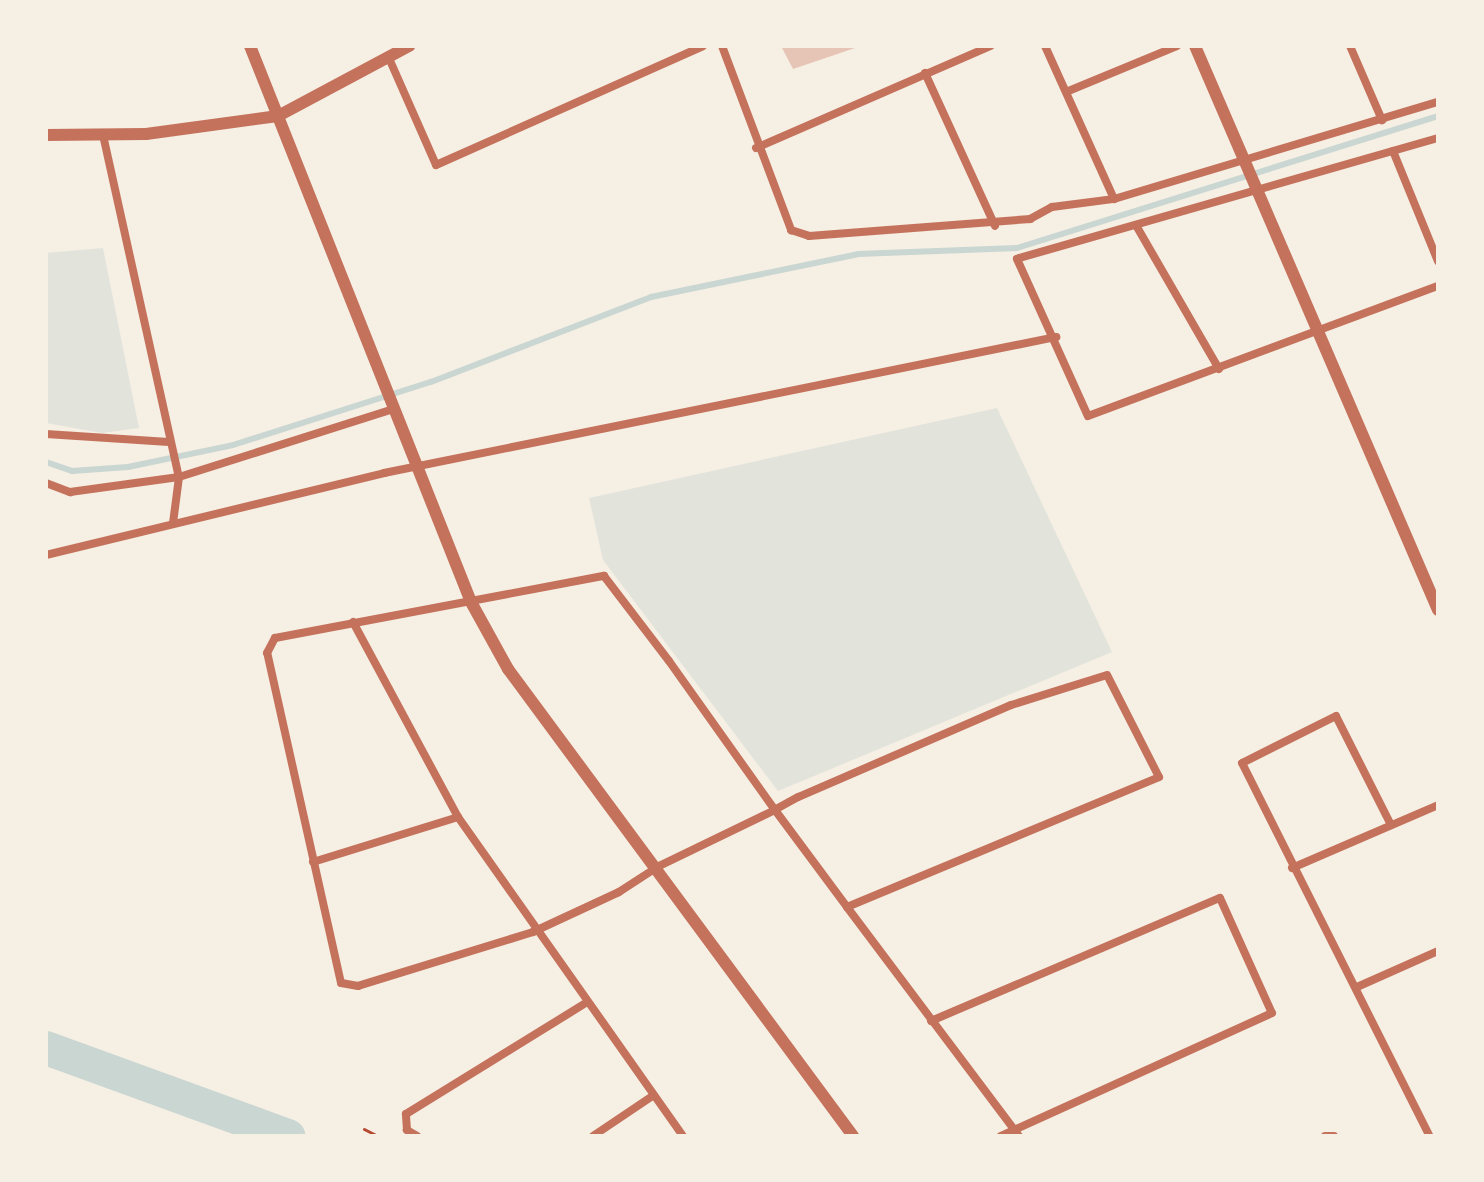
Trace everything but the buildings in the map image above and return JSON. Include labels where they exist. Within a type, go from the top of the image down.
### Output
[{"type":"street","points":[[250,46],[382,370],[393,409],[471,602],[553,738],[659,866],[853,1136]]},
{"type":"street","points":[[46,135],[103,135],[278,116],[409,46]]},
{"type":"street","points":[[388,56],[436,165],[703,46]]},
{"type":"street","points":[[722,46],[756,148],[791,230],[809,236],[869,226],[995,226],[1052,207],[1114,199],[1438,102]]},
{"type":"street","points":[[756,148],[991,46]]},
{"type":"street","points":[[1045,46],[1114,199]]},
{"type":"street","points":[[1066,92],[1177,46]]},
{"type":"street","points":[[1195,46],[1438,610]]},
{"type":"street","points":[[1350,46],[1382,120]]},
{"type":"street","points":[[925,73],[995,226]]},
{"type":"street","points":[[103,135],[179,477],[173,523]]},
{"type":"street","points":[[1438,138],[1017,259],[1056,337],[1088,416],[1438,286]]},
{"type":"street","points":[[1393,151],[1438,261]]},
{"type":"street","points":[[1137,227],[1219,369]]},
{"type":"street","points":[[46,555],[417,468],[1056,337]]},
{"type":"street","points":[[46,483],[70,492],[179,477],[393,409]]},
{"type":"street","points":[[46,434],[169,442]]},
{"type":"street","points":[[847,907],[1159,777],[1107,675],[1011,705],[775,810],[533,932],[372,983],[341,983],[267,653],[275,638],[604,576],[775,810],[931,1021],[1016,1133]]},
{"type":"street","points":[[353,622],[458,817],[533,932],[683,1136]]},
{"type":"street","points":[[1391,825],[1336,716],[1242,763],[1292,868],[1357,987],[1430,1136]]},
{"type":"street","points":[[1292,868],[1438,805]]},
{"type":"street","points":[[313,862],[458,817]]},
{"type":"street","points":[[931,1021],[1220,898],[1272,1013],[1016,1133],[1001,1136]]},
{"type":"street","points":[[1357,987],[1438,951]]},
{"type":"street","points":[[417,1136],[407,1130],[406,1114],[584,1004]]},
{"type":"street","points":[[593,1136],[654,1095]]},
{"type":"street","points":[[1325,1136],[1334,1136]]},
{"type":"path","points":[[364,1129],[378,1136]]},
{"type":"shaded area","points":[[103,248],[139,428],[102,433],[46,423],[46,253]]},
{"type":"shaded area","points":[[997,408],[1112,652],[778,791],[603,560],[589,498]]},
{"type":"waterway","points":[[46,462],[72,471],[128,467],[233,445],[431,382],[651,297],[858,254],[1017,248],[1438,116]]},
{"type":"waterway","points":[[46,1048],[288,1136]]}]
